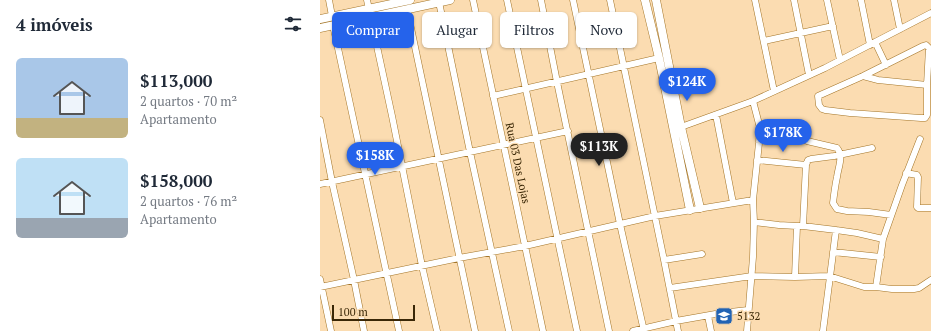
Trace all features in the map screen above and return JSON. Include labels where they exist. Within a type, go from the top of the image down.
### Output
[{"type":"street","points":[[329,0],[332,16]]},
{"type":"street","points":[[367,0],[370,12]]},
{"type":"street","points":[[373,12],[407,2],[439,2],[450,0]]},
{"type":"street","name":"Rua 03 Das Lojas","points":[[473,0],[543,331]]},
{"type":"street","points":[[507,0],[577,331]]},
{"type":"street","points":[[541,0],[609,331]]},
{"type":"street","points":[[573,0],[644,330]]},
{"type":"street","points":[[610,0],[678,331]]},
{"type":"street","points":[[645,0],[659,58],[690,210]]},
{"type":"street","points":[[656,0],[681,127],[700,208]]},
{"type":"street","points":[[755,0],[774,91]]},
{"type":"street","points":[[794,0],[809,75]]},
{"type":"street","points":[[827,0],[840,60]]},
{"type":"street","points":[[861,0],[873,44],[886,65]]},
{"type":"street","points":[[894,0],[900,29]]},
{"type":"street","points":[[407,2],[438,159],[475,331]]},
{"type":"street","points":[[439,2],[509,331]]},
{"type":"street","points":[[681,127],[753,101],[873,44],[931,13]]},
{"type":"street","points":[[320,19],[332,21]]},
{"type":"street","points":[[320,28],[332,22]]},
{"type":"street","points":[[764,41],[833,26]]},
{"type":"street","points":[[926,45],[929,48],[927,115],[925,118],[921,118],[850,113],[825,110],[819,105],[818,96],[863,76],[926,45]]},
{"type":"street","points":[[339,48],[399,331]]},
{"type":"street","points":[[377,48],[422,266],[437,331]]},
{"type":"street","points":[[493,96],[659,58]]},
{"type":"street","points":[[863,76],[878,80],[927,85]]},
{"type":"street","points":[[747,331],[752,276],[754,222],[753,200],[760,128],[753,101]]},
{"type":"street","points":[[716,115],[734,203]]},
{"type":"street","points":[[320,120],[364,331]]},
{"type":"street","points":[[760,128],[837,148],[840,155],[833,203],[835,207],[837,209],[847,211],[891,215]]},
{"type":"street","points":[[320,184],[568,131]]},
{"type":"street","points":[[876,287],[883,239],[920,138]]},
{"type":"street","points":[[795,277],[806,165],[809,159],[840,155],[872,148]]},
{"type":"street","points":[[757,160],[806,165]]},
{"type":"street","points":[[906,174],[917,175],[918,177],[917,207],[931,208]]},
{"type":"street","points":[[321,287],[558,239],[655,216],[753,200]]},
{"type":"street","points":[[754,222],[836,230],[883,239]]},
{"type":"street","points":[[823,331],[836,230]]},
{"type":"street","points":[[833,252],[881,257]]},
{"type":"street","points":[[664,260],[702,254]]},
{"type":"street","points":[[670,288],[752,276],[829,276],[864,287],[892,289],[920,288],[931,280]]},
{"type":"street","points":[[320,279],[331,331]]},
{"type":"street","points":[[633,331],[644,330],[676,321],[748,310]]},
{"type":"street","points":[[708,316],[711,331]]},
{"type":"place","name":"5132","points":[[724,316]]}]
